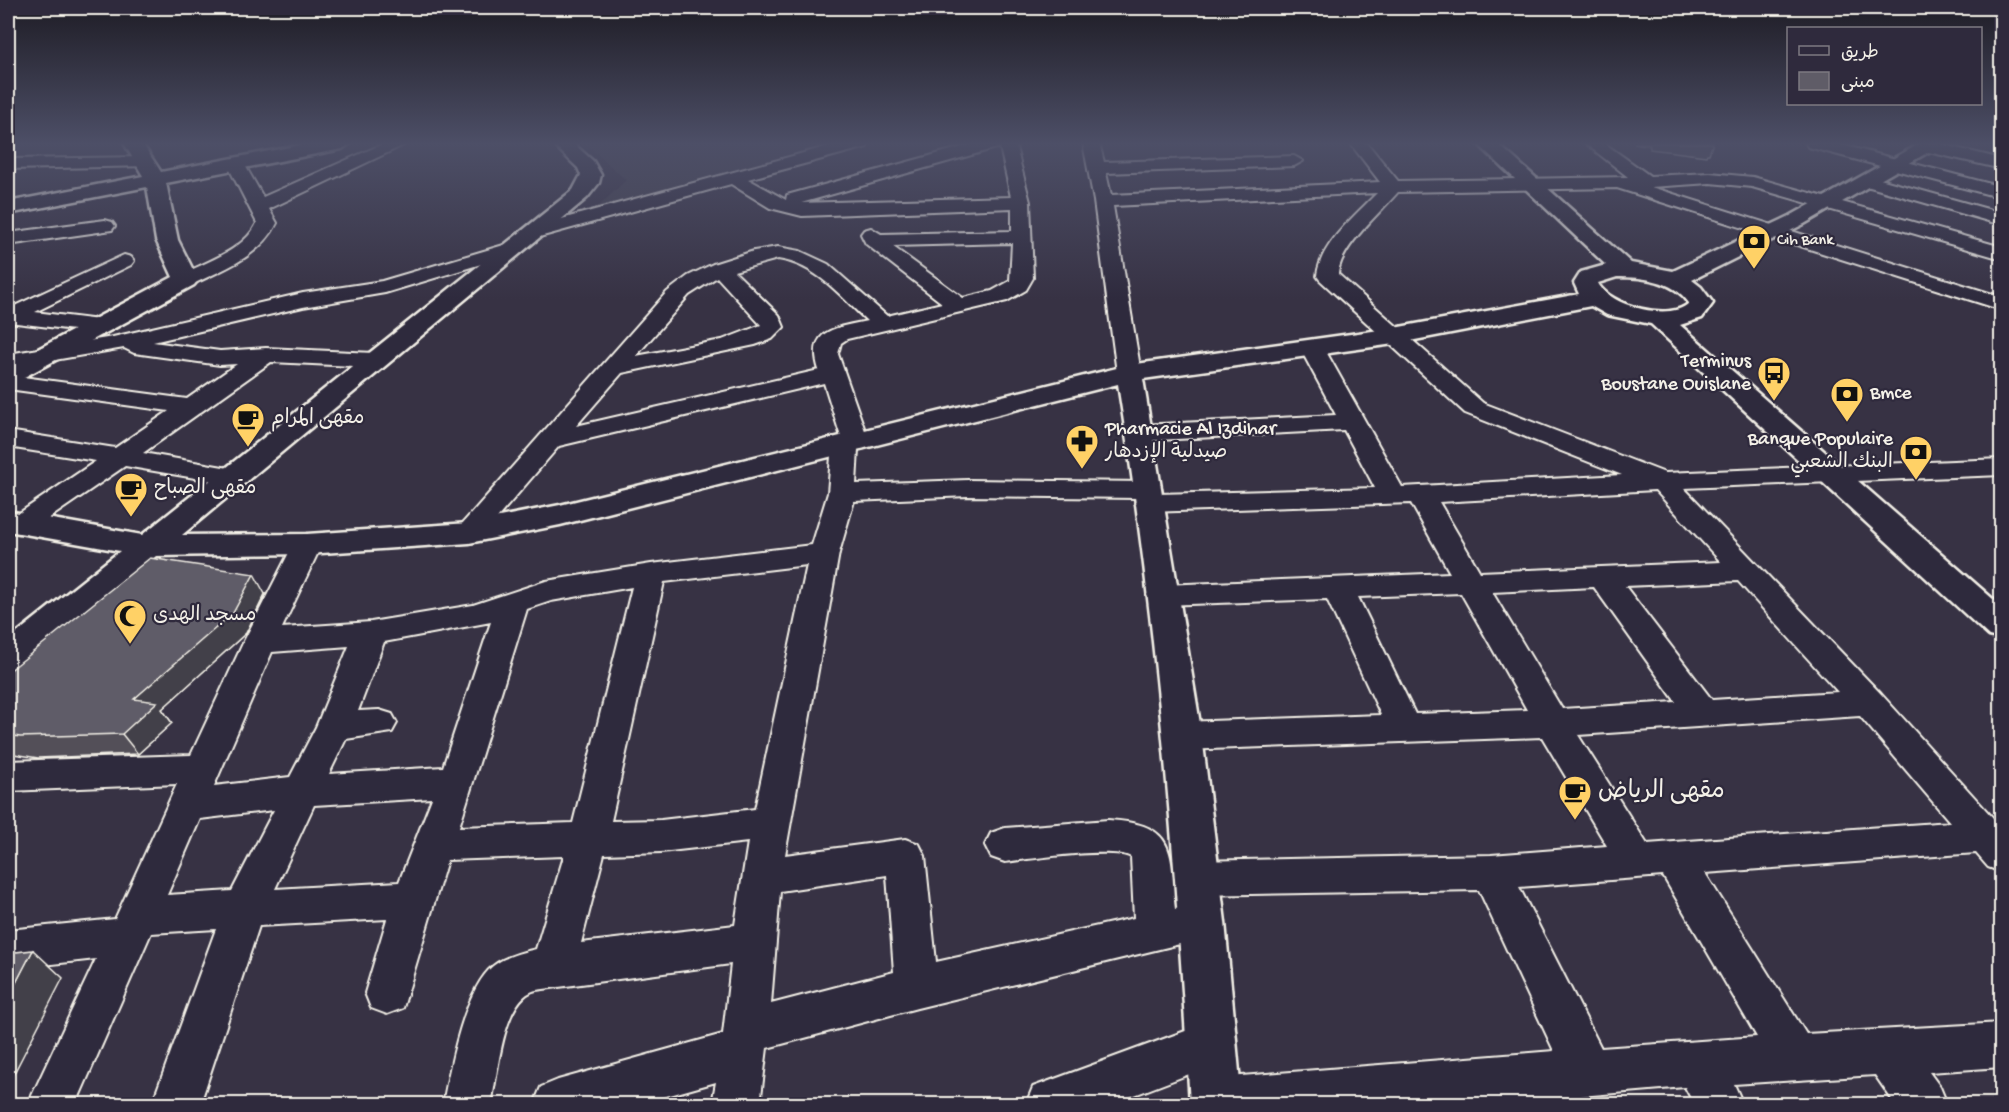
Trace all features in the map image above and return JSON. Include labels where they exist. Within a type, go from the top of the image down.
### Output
[{"type":"street","points":[[49,195],[17,206],[8,240],[105,226]]},
{"type":"street","points":[[154,195],[167,240],[186,280]]},
{"type":"street","points":[[106,335],[186,280],[252,244],[264,234],[267,223],[252,195]]},
{"type":"street","points":[[258,206],[283,195]]},
{"type":"street","points":[[8,659],[236,477],[374,360],[523,241],[575,195]]},
{"type":"street","points":[[8,361],[44,355],[106,335],[386,287],[523,241],[674,195]]},
{"type":"street","points":[[762,195],[777,204],[814,210],[1021,202]]},
{"type":"street","points":[[777,204],[810,195]]},
{"type":"street","points":[[938,195],[939,205]]},
{"type":"street","points":[[736,1104],[745,1042],[761,876],[770,823],[824,553],[842,493],[851,443],[826,354],[830,340],[840,334],[882,323],[999,296],[1018,285],[1022,278],[1019,195]]},
{"type":"street","points":[[1102,195],[1140,433],[1182,736],[1195,878],[1202,922],[1216,1103],[1506,1091],[1588,1072],[1697,1063],[2001,1045]]},
{"type":"street","points":[[1103,201],[1248,195]]},
{"type":"street","points":[[1386,195],[1333,255],[1326,271],[1333,283],[1474,408],[1662,481],[1996,842]]},
{"type":"street","points":[[1529,195],[1598,273]]},
{"type":"street","points":[[1532,195],[1625,270]]},
{"type":"street","points":[[1657,195],[2001,304]]},
{"type":"street","points":[[1797,195],[2001,253]]},
{"type":"street","points":[[1674,280],[1843,195]]},
{"type":"street","points":[[1917,195],[2001,219]]},
{"type":"street","points":[[869,207],[870,232],[873,240],[958,305]]},
{"type":"street","points":[[873,240],[1021,237]]},
{"type":"street","points":[[469,533],[688,283],[720,268],[762,255],[776,253],[799,256],[814,262],[882,323]]},
{"type":"street","points":[[9,316],[124,261]]},
{"type":"street","points":[[616,367],[740,343],[770,332],[773,327],[771,320],[720,268]]},
{"type":"street","points":[[1625,270],[1674,280],[1688,287],[1698,296],[1701,303],[1698,310],[1689,315],[1666,318],[1623,311],[1595,298],[1588,290],[1586,283],[1589,277],[1598,273],[1625,270]]},
{"type":"street","points":[[15,523],[148,546],[307,544],[469,533],[571,512],[1129,373],[1394,336],[1595,298]]},
{"type":"street","points":[[9,316],[220,358],[266,355],[374,360]]},
{"type":"street","points":[[1666,318],[1847,475],[2001,602]]},
{"type":"street","points":[[1312,348],[1351,422],[1472,582],[1552,723],[1655,859],[1795,1058]]},
{"type":"street","points":[[8,375],[44,355]]},
{"type":"street","points":[[15,523],[120,457],[266,355]]},
{"type":"street","points":[[551,440],[832,374]]},
{"type":"street","points":[[8,382],[192,406]]},
{"type":"street","points":[[1140,433],[1351,422]]},
{"type":"street","points":[[8,439],[236,477]]},
{"type":"street","points":[[842,493],[968,488],[1148,496],[1406,495],[1662,481],[2001,467]]},
{"type":"street","points":[[1847,475],[2001,627]]},
{"type":"street","points":[[52,1104],[260,641],[307,544]]},
{"type":"street","points":[[260,641],[371,633],[477,615],[512,605],[546,591],[651,574],[824,553]]},
{"type":"street","points":[[1163,595],[1747,571]]},
{"type":"street","points":[[553,966],[588,838],[651,574]]},
{"type":"street","points":[[1602,577],[1703,713]]},
{"type":"street","points":[[1338,588],[1404,728]]},
{"type":"street","points":[[387,993],[413,899],[457,781],[512,605]]},
{"type":"street","points":[[176,1104],[244,909],[334,727],[371,633]]},
{"type":"street","points":[[1182,736],[1552,723],[1869,703]]},
{"type":"street","points":[[334,727],[379,723]]},
{"type":"street","points":[[8,776],[202,770]]},
{"type":"street","points":[[187,805],[304,791],[457,781]]},
{"type":"street","points":[[433,844],[661,836],[770,823]]},
{"type":"street","points":[[1005,845],[1108,836],[1128,838],[1145,844],[1150,850],[1156,933]]},
{"type":"street","points":[[1195,878],[1491,872],[1655,859],[1996,842]]},
{"type":"street","points":[[761,876],[905,856],[917,987]]},
{"type":"street","points":[[1491,872],[1588,1072]]},
{"type":"street","points":[[8,949],[244,909],[413,899]]},
{"type":"street","points":[[558,1104],[917,987],[1202,922]]},
{"type":"street","points":[[467,1104],[496,995],[507,981],[523,972],[553,966],[754,942]]},
{"type":"street","points":[[1050,1104],[1210,1044]]},
{"type":"street","points":[[1887,1052],[1923,1104]]},
{"type":"street","points":[[1697,1063],[1719,1104]]},
{"type":"shaded area","points":[[611,195],[650,195],[595,210]]},
{"type":"building","points":[[150,558],[254,574],[233,613],[134,699],[157,702],[122,734],[20,737],[8,735],[8,672]]},
{"type":"building","points":[[33,950],[8,998],[8,953]]},
{"type":"place","name":"Cih Bank","points":[[1754,270]]},
{"type":"place","name":"Terminus Boustane Ouislane","points":[[1774,402]]},
{"type":"place","name":"Bmce","points":[[1847,423]]},
{"type":"place","name":"مقهى المرام","points":[[248,448]]},
{"type":"place","name":"Pharmacie Al Izdihar صيدلية الإزدهار","points":[[1082,470]]},
{"type":"place","name":"Banque Populaire البنك الشعبي","points":[[1916,481]]},
{"type":"place","name":"مقهى الصباح","points":[[131,518]]},
{"type":"place","name":"مسجد الهدى","points":[[130,645]]},
{"type":"place","name":"مقهى الرياض","points":[[1575,821]]}]
